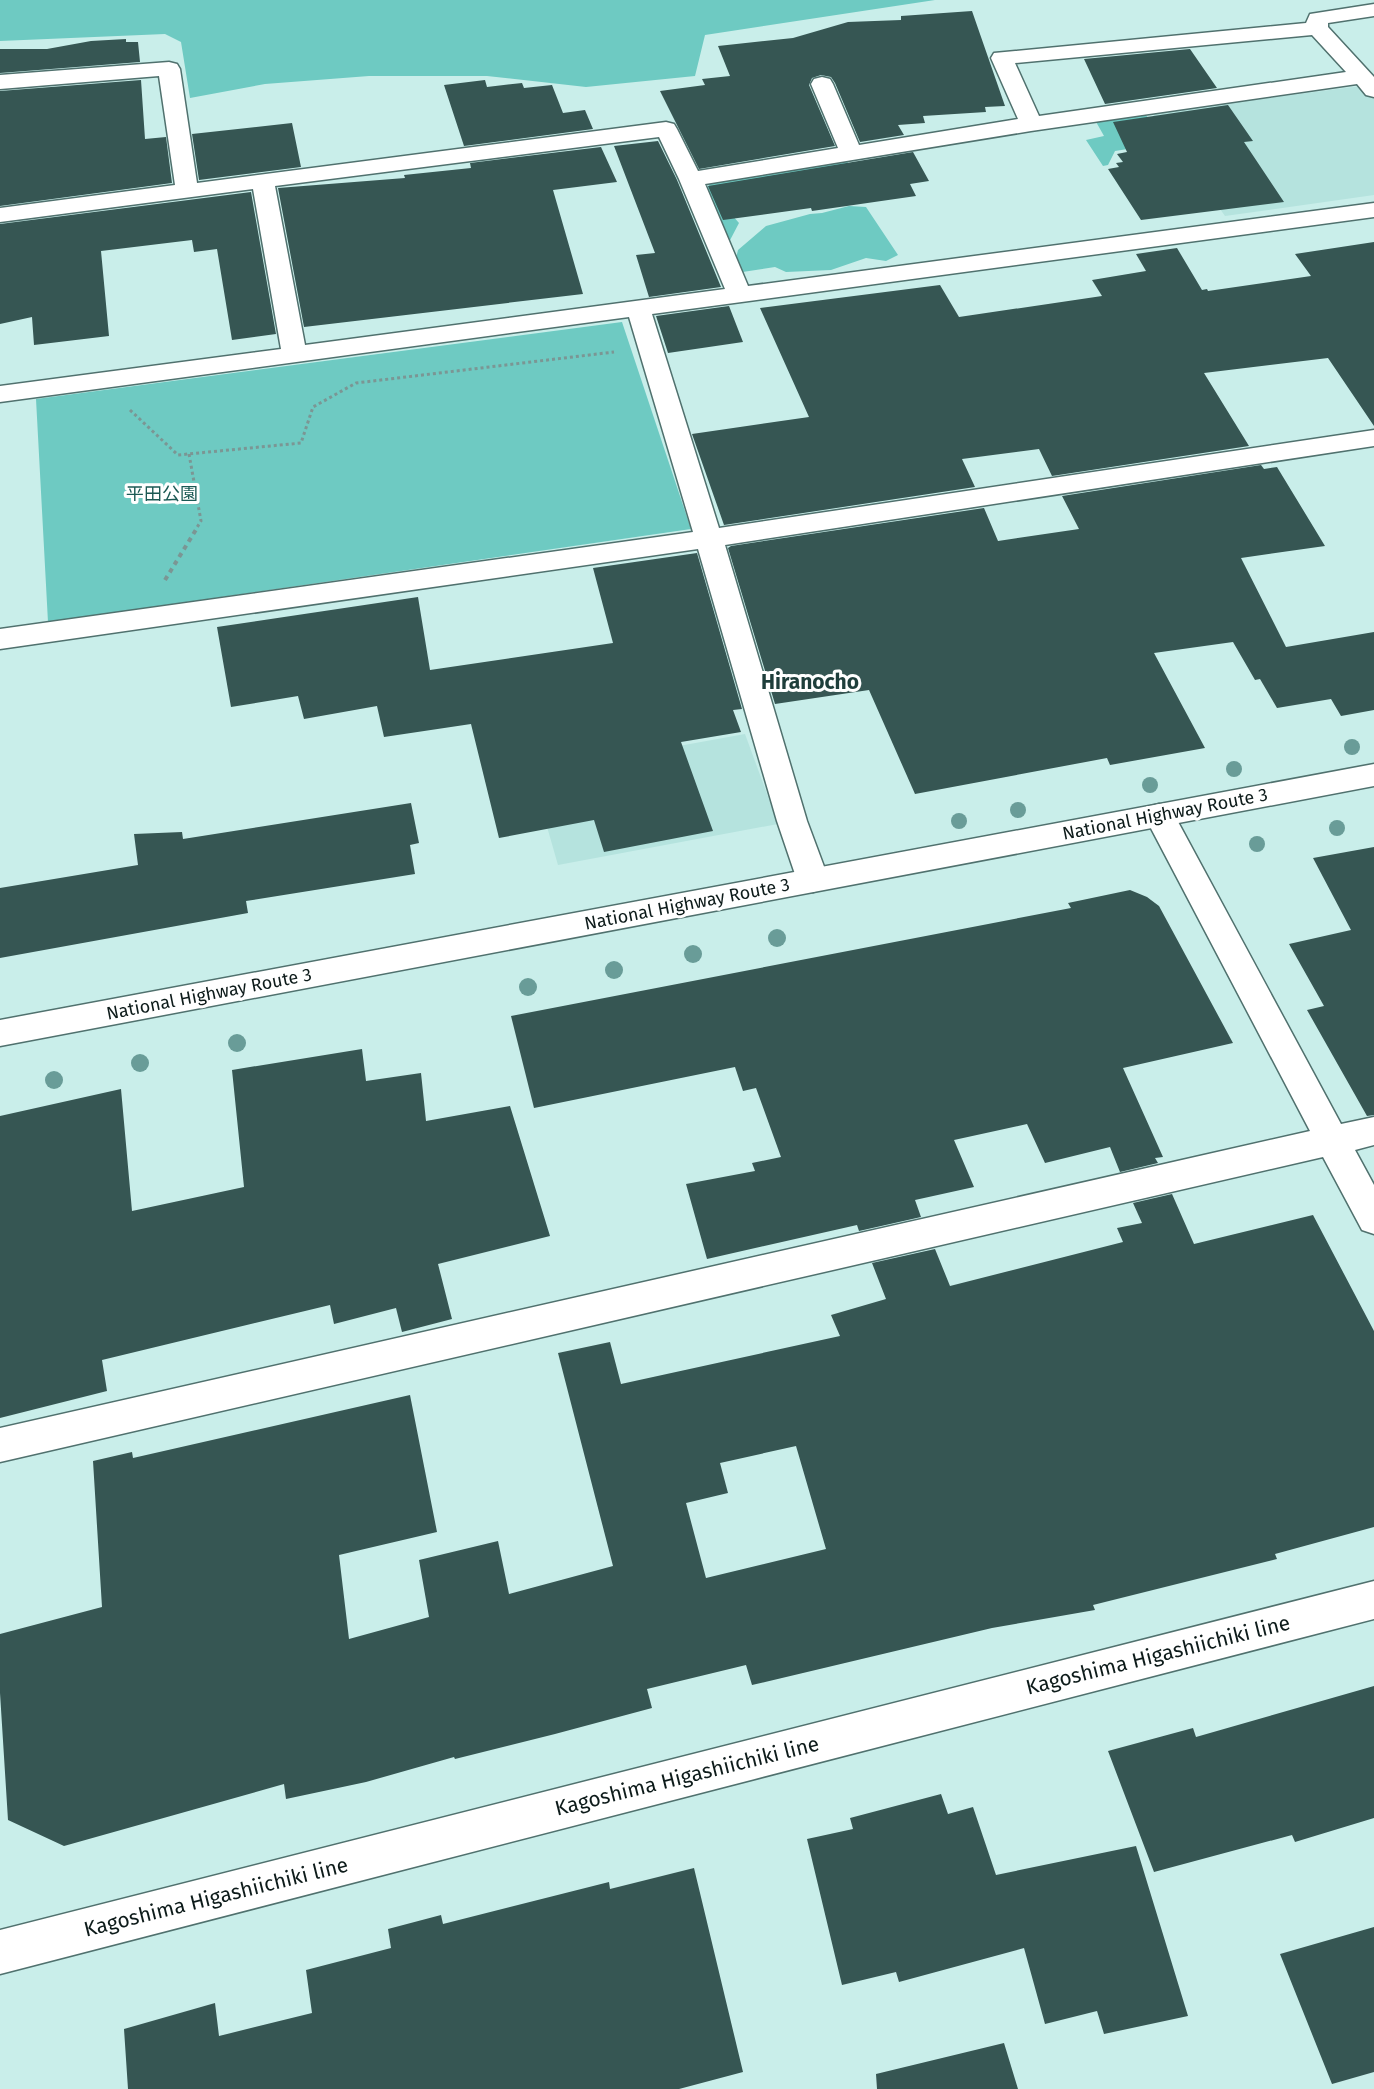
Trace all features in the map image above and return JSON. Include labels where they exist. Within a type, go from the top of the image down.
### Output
[{"type":"main road","points":[[1367,83],[1317,28],[1317,18],[1374,10]]},
{"type":"main road","points":[[1031,124],[1002,58],[1317,28]]},
{"type":"main road","points":[[0,81],[170,69],[187,191]]},
{"type":"main road","points":[[691,179],[1031,124],[1367,83]]},
{"type":"main road","points":[[822,84],[851,153]]},
{"type":"main road","points":[[0,215],[666,129],[691,179],[740,295]]},
{"type":"main road","points":[[264,182],[294,353]]},
{"type":"main road","points":[[0,394],[1374,210]]},
{"type":"main road","points":[[638,308],[792,820],[813,880]]},
{"type":"main road","points":[[0,639],[709,539],[1374,438]]},
{"type":"main road","name":"National Highway Route 3","points":[[0,1033],[1374,775]]},
{"type":"main road","points":[[1159,815],[1374,1219]]},
{"type":"main road","points":[[0,1445],[1374,1131]]},
{"type":"main road","name":"Kagoshima Higashiichiki line","points":[[0,1952],[1374,1600]]},
{"type":"path","points":[[100,381],[178,455],[301,443],[313,407],[356,383],[620,352]]},
{"type":"path","points":[[160,588],[201,521],[189,454]]},
{"type":"shaded area","points":[[1361,86],[1374,99],[1374,195],[1225,216],[1152,113]]},
{"type":"shaded area","points":[[516,719],[657,750],[745,734],[778,824],[558,865]]},
{"type":"green space","points":[[0,0],[935,0],[705,35],[695,76],[586,87],[487,76],[369,76],[265,84],[190,98],[181,42],[165,34],[0,41]]},
{"type":"green space","points":[[1144,113],[1167,140],[1159,144],[1115,151],[1108,165],[1103,166],[1086,140],[1104,136],[1095,120]]},
{"type":"green space","points":[[847,161],[862,187],[732,215],[739,223],[728,244],[705,191],[711,182]]},
{"type":"green space","points":[[849,206],[866,207],[898,255],[886,261],[866,258],[831,270],[786,272],[775,267],[736,273],[735,262],[738,250],[766,226]]},
{"type":"green space","name":"平田公園","points":[[622,322],[691,529],[48,622],[36,399]]},
{"type":"building","points":[[972,11],[1005,106],[985,107],[986,112],[923,116],[925,123],[898,125],[904,135],[860,142],[835,83],[831,77],[821,75],[812,78],[809,85],[835,146],[699,169],[660,91],[705,85],[702,79],[730,76],[718,46],[793,38],[848,22],[901,20],[901,16]]},
{"type":"building","points":[[126,39],[126,42],[138,42],[140,62],[0,73],[0,49],[47,49],[91,41]]},
{"type":"building","points":[[1190,49],[1217,88],[1105,104],[1084,59]]},
{"type":"building","points":[[141,80],[145,139],[166,137],[172,183],[0,206],[0,91]]},
{"type":"building","points":[[485,80],[487,87],[522,83],[524,88],[552,85],[563,113],[585,110],[593,129],[464,146],[444,85]]},
{"type":"building","points":[[1228,105],[1253,141],[1244,142],[1284,202],[1141,220],[1108,169],[1119,167],[1116,163],[1123,162],[1117,154],[1127,152],[1113,122]]},
{"type":"building","points":[[292,123],[301,167],[199,180],[192,134]]},
{"type":"building","points":[[658,141],[677,180],[721,287],[649,297],[636,255],[655,253],[614,146]]},
{"type":"building","points":[[601,147],[617,182],[553,190],[583,294],[304,327],[278,188],[405,178],[404,175],[471,168],[470,163]]},
{"type":"building","points":[[913,152],[929,181],[910,184],[916,196],[812,211],[811,208],[723,220],[708,186]]},
{"type":"building","points":[[251,192],[276,334],[232,340],[217,249],[194,252],[192,240],[101,251],[109,336],[34,345],[32,317],[0,324],[0,224]]},
{"type":"building","points":[[1374,242],[1374,426],[1328,358],[1204,373],[1249,446],[1052,476],[1039,449],[962,459],[975,487],[724,525],[692,434],[809,417],[760,308],[940,285],[959,317],[1102,296],[1092,280],[1146,271],[1136,254],[1177,248],[1202,290],[1207,289],[1208,291],[1311,276],[1295,254]]},
{"type":"building","points":[[729,306],[743,342],[668,353],[656,316]]},
{"type":"building","points":[[1261,465],[1264,469],[1277,467],[1325,546],[1241,558],[1286,647],[1374,632],[1374,710],[1341,716],[1331,699],[1277,708],[1260,679],[1255,680],[1233,642],[1154,653],[1205,748],[1110,765],[1107,758],[915,794],[869,690],[775,704],[728,548],[731,546],[984,508],[998,541],[1079,529],[1062,496]]},
{"type":"building","points":[[697,553],[742,709],[733,710],[741,732],[681,742],[713,831],[604,852],[594,820],[499,838],[471,724],[384,737],[377,706],[304,719],[298,696],[231,707],[217,627],[418,597],[430,670],[613,643],[593,568]]},
{"type":"building","points":[[411,803],[419,843],[410,845],[415,874],[246,901],[248,913],[0,958],[0,888],[138,865],[134,834],[182,832],[183,839]]},
{"type":"building","points":[[1374,847],[1374,1115],[1367,1116],[1307,1010],[1324,1006],[1289,944],[1351,930],[1313,858]]},
{"type":"building","points":[[1130,890],[1147,897],[1159,906],[1233,1043],[1123,1068],[1163,1157],[1155,1158],[1158,1163],[1120,1172],[1110,1147],[1045,1163],[1027,1124],[954,1140],[974,1187],[915,1200],[921,1217],[859,1231],[857,1225],[707,1259],[686,1184],[755,1171],[752,1163],[781,1157],[756,1088],[743,1091],[735,1067],[534,1108],[511,1016],[1071,908],[1068,903]]},
{"type":"building","points":[[362,1049],[366,1081],[421,1073],[426,1121],[510,1106],[550,1236],[438,1264],[452,1319],[402,1332],[396,1308],[334,1324],[330,1305],[102,1360],[107,1391],[0,1418],[0,1116],[121,1089],[132,1211],[244,1187],[232,1070]]},
{"type":"building","points":[[1172,1194],[1194,1244],[1313,1215],[1374,1331],[1374,1527],[1275,1554],[1277,1559],[1093,1605],[1095,1610],[992,1628],[752,1685],[746,1665],[647,1689],[652,1708],[455,1759],[454,1757],[366,1782],[286,1799],[284,1784],[64,1846],[8,1820],[0,1693],[0,1634],[102,1607],[93,1461],[132,1452],[133,1458],[410,1395],[437,1532],[339,1555],[349,1639],[429,1617],[419,1560],[498,1541],[509,1594],[613,1566],[558,1353],[610,1342],[621,1384],[840,1336],[831,1315],[886,1299],[872,1263],[935,1249],[950,1286],[1123,1242],[1117,1228],[1142,1223],[1133,1203]],"holes":[[[796,1446],[826,1549],[706,1578],[686,1503],[728,1493],[720,1463]]]},
{"type":"building","points":[[1374,1686],[1374,1818],[1295,1842],[1292,1835],[1154,1872],[1108,1751],[1193,1728],[1196,1737]]},
{"type":"building","points":[[941,1794],[948,1814],[973,1807],[996,1875],[1136,1846],[1188,2016],[1104,2034],[1097,2011],[1045,2024],[1024,1948],[899,1982],[896,1972],[842,1985],[807,1839],[853,1829],[850,1818]]},
{"type":"building","points":[[694,1868],[743,2072],[679,2089],[128,2089],[124,2029],[215,2003],[219,2036],[312,2013],[306,1970],[391,1948],[388,1929],[441,1915],[443,1924],[609,1882],[610,1889]]},
{"type":"building","points":[[1374,1927],[1374,2072],[1332,2084],[1280,1954]]},
{"type":"building","points":[[1004,2043],[1018,2089],[877,2089],[876,2074]]},
{"type":"district","name":"Hiranocho","points":[[810,682]]}]
